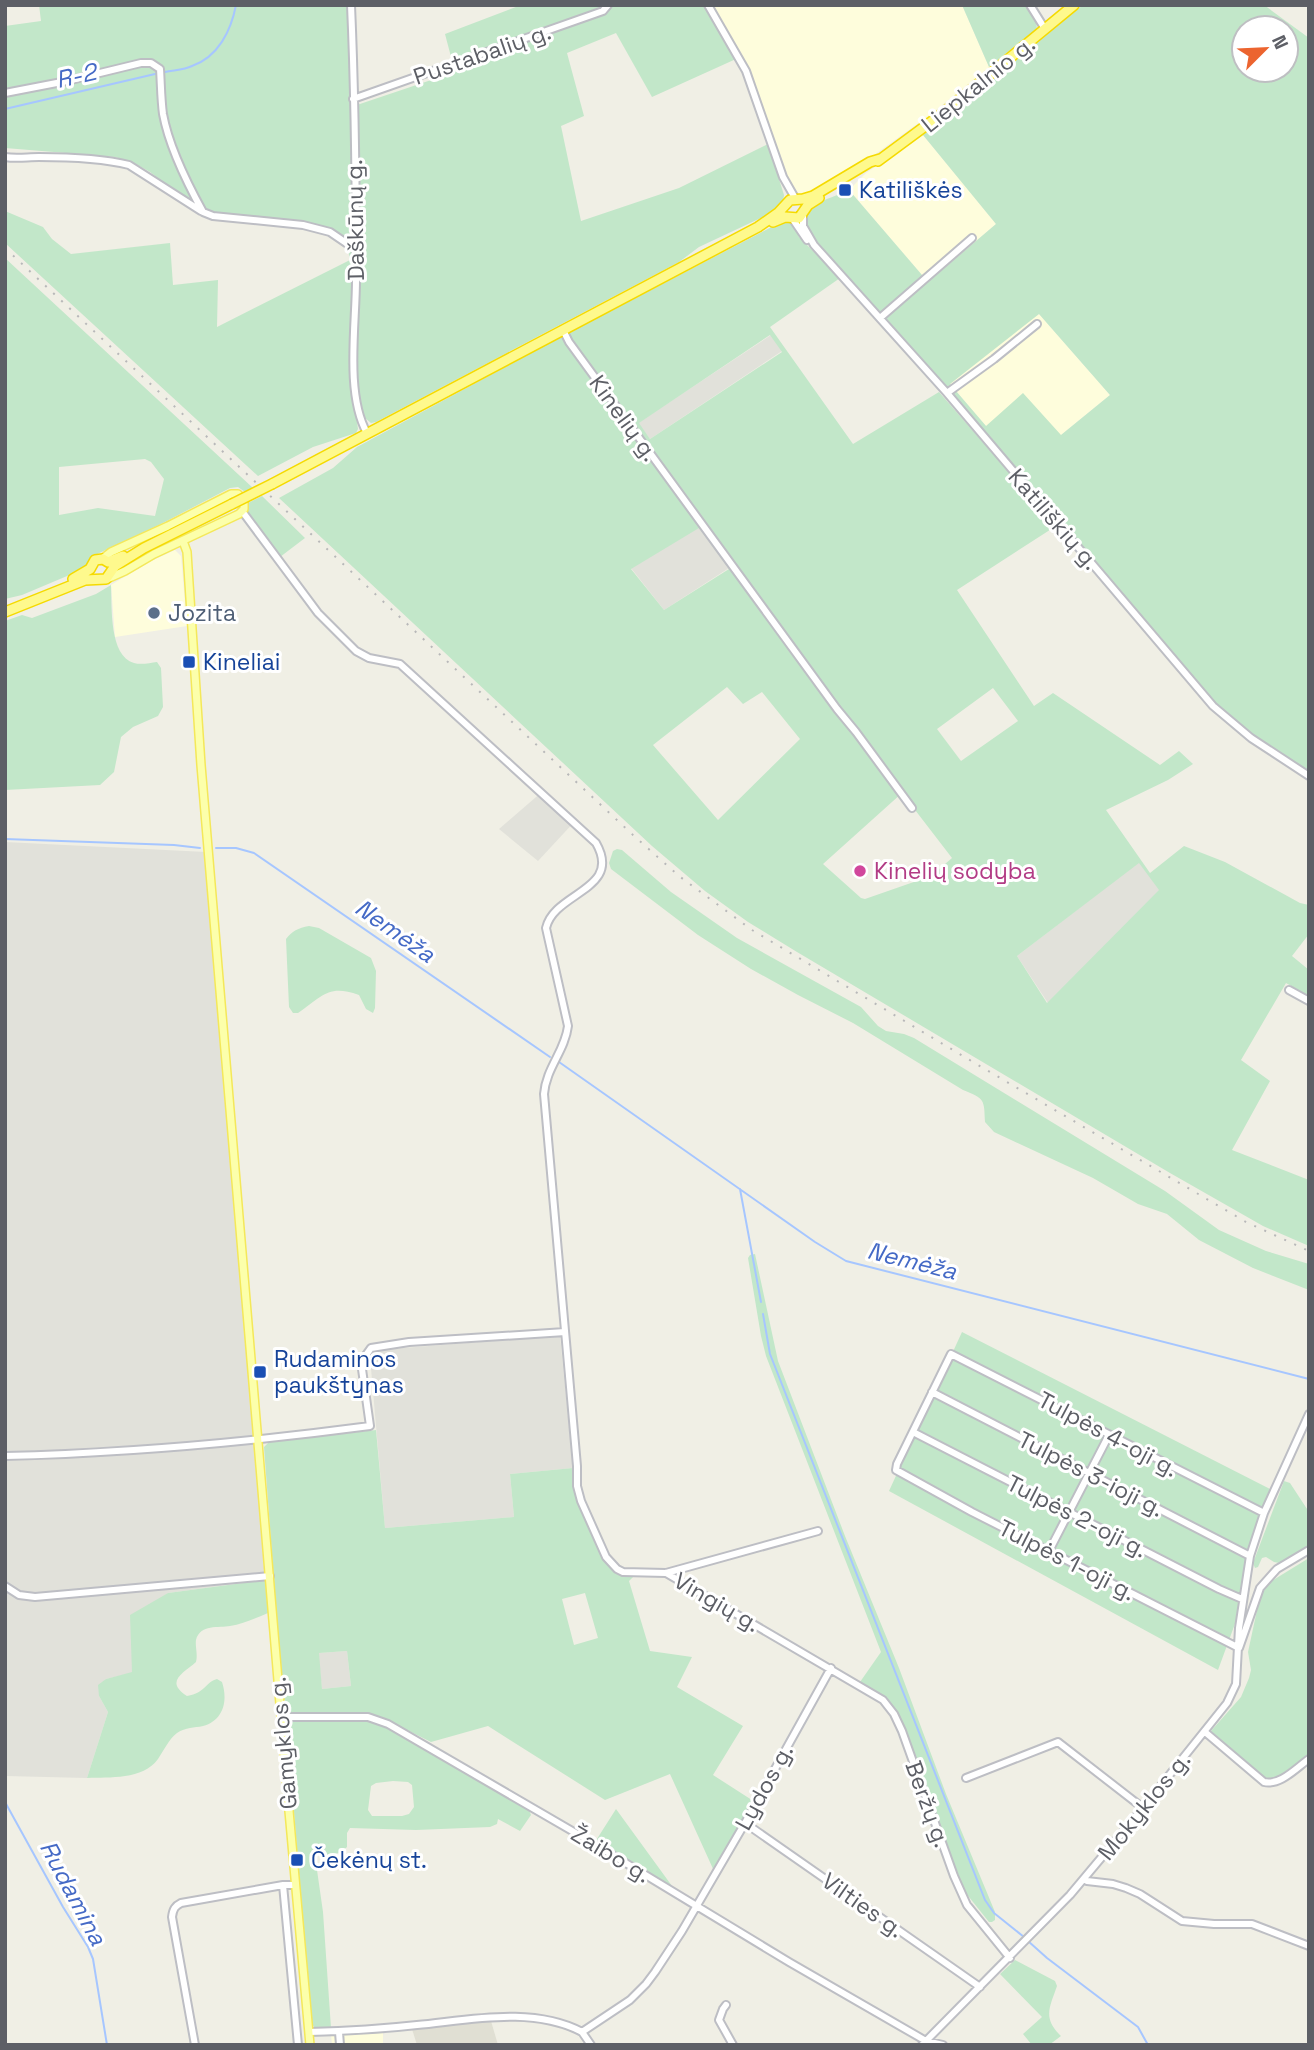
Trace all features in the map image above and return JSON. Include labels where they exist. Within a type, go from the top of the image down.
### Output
[{"type":"highway","name":"Liepkalnio g.","points":[[791,207],[797,218],[812,202],[867,170],[943,113],[1074,5]]},
{"type":"highway","name":"Liepkalnio g.","points":[[92,574],[93,562],[107,567],[272,484],[758,227],[870,162],[880,159]]},
{"type":"highway","points":[[791,207],[803,203],[804,211]]},
{"type":"highway","points":[[5,610],[85,580],[92,574],[99,580],[107,567]]},
{"type":"main road","points":[[231,494],[242,497],[243,511],[183,541],[125,571],[107,567],[117,549],[231,494]]},
{"type":"main road","name":"Gamyklos g.","points":[[183,541],[188,568],[202,778],[310,2045]]},
{"type":"street","name":"Daškūnų g.","points":[[351,5],[355,388],[358,412],[367,433]]},
{"type":"street","name":"Pustabalių g.","points":[[353,99],[603,11],[608,5]]},
{"type":"street","name":"Katiliškių g.","points":[[708,5],[746,71],[791,207],[805,238],[947,393],[1213,706],[1251,738],[1309,776]]},
{"type":"street","points":[[1030,5],[1045,29]]},
{"type":"street","points":[[5,93],[141,62],[155,65],[160,69],[163,114],[167,128],[179,164],[202,212]]},
{"type":"street","points":[[5,157],[78,159],[129,165],[202,212],[213,216],[303,225],[330,232],[355,249]]},
{"type":"street","name":"Katiliškių g.","points":[[804,211],[803,226],[814,245]]},
{"type":"street","points":[[880,318],[972,238]]},
{"type":"street","points":[[947,393],[1037,324]]},
{"type":"street","name":"Kinelių g.","points":[[563,330],[569,342],[836,709],[912,808]]},
{"type":"street","points":[[243,511],[318,613],[356,651],[369,658],[400,664],[596,843],[600,850],[602,868],[596,881],[552,914],[546,928],[568,1026],[567,1036],[548,1073],[544,1094],[577,1486],[580,1501],[606,1557],[617,1570],[666,1573]]},
{"type":"street","points":[[1289,990],[1309,1001]]},
{"type":"street","points":[[5,1456],[116,1452],[258,1441],[370,1426],[361,1362],[371,1348],[409,1342],[565,1332]]},
{"type":"street","name":"Tulpės 4-oji g.","points":[[932,1392],[951,1354],[1264,1513]]},
{"type":"street","points":[[913,1432],[932,1392]]},
{"type":"street","name":"Tulpės 3-ioji g.","points":[[932,1392],[1250,1556]]},
{"type":"street","name":"Mokyklos g.","points":[[924,2043],[1010,1958],[1084,1879],[1233,1694],[1242,1599],[1250,1556],[1264,1513],[1309,1414]]},
{"type":"street","name":"Tulpės 1-oji g.","points":[[913,1432],[896,1470],[1238,1648]]},
{"type":"street","name":"Tulpės 2-oji g.","points":[[913,1432],[1242,1599]]},
{"type":"street","points":[[1049,1551],[1109,1435]]},
{"type":"street","name":"Vingių g.","points":[[666,1573],[818,1531]]},
{"type":"street","points":[[1238,1648],[1260,1588],[1277,1569],[1309,1550]]},
{"type":"street","name":"Vingių g.","points":[[666,1573],[831,1668]]},
{"type":"street","points":[[5,1586],[19,1595],[62,1596],[270,1576]]},
{"type":"street","points":[[1246,1580],[1260,1588]]},
{"type":"street","name":"Lydos g.","points":[[582,2032],[630,2000],[646,1984],[682,1931],[831,1668]]},
{"type":"street","name":"Beržų g.","points":[[831,1668],[883,1699],[894,1714],[960,1891],[977,1919],[1010,1958]]},
{"type":"street","name":"Žaibo g.","points":[[281,1717],[358,1716],[388,1724],[924,2043],[943,2045]]},
{"type":"street","points":[[1205,1732],[1264,1782],[1279,1780],[1309,1759]]},
{"type":"street","points":[[966,1778],[1058,1742],[1143,1808]]},
{"type":"street","name":"Vilties g.","points":[[745,1823],[980,1987]]},
{"type":"street","points":[[1084,1879],[1126,1888],[1182,1921],[1252,1924],[1309,1946]]},
{"type":"street","points":[[283,1885],[288,1961],[298,2045]]},
{"type":"street","points":[[195,2045],[172,1917],[175,1906],[295,1885]]},
{"type":"street","points":[[726,2005],[719,2020],[733,2045]]},
{"type":"street","points":[[309,2032],[339,2032],[502,2017],[558,2022],[582,2032],[590,2045]]},
{"type":"street","points":[[339,2032],[340,2045]]},
{"type":"shaded area","points":[[39,5],[347,5],[351,107],[455,72],[445,34],[521,5],[706,5],[736,59],[652,97],[616,33],[567,53],[584,116],[561,126],[581,221],[679,188],[768,144],[784,195],[783,202],[778,210],[699,247],[679,262],[376,422],[371,423],[365,418],[357,422],[356,433],[313,447],[258,476],[5,243],[5,211],[43,227],[52,239],[71,254],[170,243],[173,285],[218,280],[217,327],[350,260],[346,239],[328,228],[206,211],[191,204],[150,172],[115,157],[5,148],[5,26],[41,21]]},
{"type":"shaded area","points":[[712,5],[962,5],[989,67],[931,114],[863,163],[808,194],[797,196],[786,177],[749,73]]},
{"type":"shaded area","points":[[962,5],[1028,5],[1037,29],[989,67]]},
{"type":"shaded area","points":[[1083,5],[1264,5],[1276,14],[1230,14],[1230,84],[1300,84],[1300,31],[1309,38],[1309,773],[1249,732],[1214,703],[1014,466],[812,236],[806,216],[815,205],[849,190],[928,282],[996,224],[923,135]],"holes":[[[1039,314],[1110,395],[1061,435],[1023,393],[986,426],[950,384]]]},
{"type":"shaded area","points":[[923,135],[996,224],[928,282],[849,190],[866,173]]},
{"type":"shaded area","points":[[783,221],[789,221],[794,225],[799,237],[840,278],[770,327],[853,444],[939,392],[1056,526],[957,590],[1034,706],[1053,693],[1160,765],[1179,751],[1193,764],[1168,780],[1106,810],[1150,873],[1184,846],[1225,862],[1300,903],[1309,905],[1309,934],[1292,956],[1309,970],[1309,996],[1286,983],[1241,1060],[1270,1081],[1232,1150],[1309,1180],[1309,1246],[1263,1226],[1170,1173],[797,952],[705,891],[652,846],[279,498],[333,468],[357,447]],"holes":[[[770,335],[782,352],[650,439],[639,423]],[[699,528],[729,569],[664,610],[631,569]],[[727,687],[743,704],[762,692],[800,739],[718,820],[653,745]],[[993,688],[1018,721],[961,761],[937,729]],[[902,793],[952,858],[931,876],[865,899],[823,864]],[[1139,863],[1159,890],[1047,1003],[1017,956]]]},
{"type":"shaded area","points":[[5,258],[253,488],[245,492],[238,487],[230,488],[93,556],[79,571],[22,595],[5,599]],"holes":[[[145,459],[151,462],[164,479],[155,516],[98,508],[59,515],[59,467]]]},
{"type":"shaded area","points":[[1039,314],[1110,395],[1061,435],[986,426],[950,384]]},
{"type":"shaded area","points":[[771,335],[782,351],[650,439],[638,423]]},
{"type":"shaded area","points":[[262,496],[305,538],[280,557],[247,512],[248,503]]},
{"type":"shaded area","points":[[699,527],[729,568],[664,610],[631,568]]},
{"type":"shaded area","points":[[175,550],[181,556],[187,626],[115,637],[111,585]]},
{"type":"shaded area","points":[[111,585],[112,618],[120,651],[126,659],[134,663],[157,662],[161,668],[163,707],[158,716],[133,727],[121,737],[114,772],[100,785],[5,790],[5,621],[22,615],[32,618],[96,594]]},
{"type":"shaded area","points":[[543,791],[577,819],[538,861],[499,829]]},
{"type":"shaded area","points":[[5,842],[206,852],[265,1580],[168,1593],[132,1673],[106,1679],[99,1696],[108,1712],[87,1778],[5,1776]]},
{"type":"shaded area","points":[[622,850],[671,892],[737,938],[861,1007],[886,1031],[914,1038],[1165,1191],[1219,1230],[1266,1251],[1309,1264],[1309,1290],[1253,1268],[1199,1240],[1167,1214],[1138,1204],[1093,1178],[994,1132],[985,1122],[982,1101],[976,1096],[853,1023],[751,969],[698,935],[611,869],[609,863],[613,851]]},
{"type":"shaded area","points":[[1139,862],[1160,890],[1048,1003],[1017,956]]},
{"type":"shaded area","points":[[309,926],[319,928],[371,958],[376,971],[373,1013],[366,1009],[359,995],[333,991],[298,1013],[293,1013],[289,1007],[286,939],[296,930]]},
{"type":"shaded area","points":[[755,1254],[778,1361],[946,1794],[995,1912],[995,1920],[992,1922],[989,1922],[961,1887],[896,1713],[880,1695],[860,1682],[881,1652],[766,1356],[748,1258]]},
{"type":"shaded area","points":[[962,1332],[1272,1490],[1246,1557],[1236,1621],[1218,1670],[889,1491]]},
{"type":"shaded area","points":[[560,1336],[573,1468],[510,1474],[514,1517],[385,1528],[370,1357],[373,1353],[377,1350]]},
{"type":"shaded area","points":[[376,1430],[385,1528],[514,1517],[510,1474],[573,1468],[575,1486],[605,1560],[616,1573],[634,1576],[629,1581],[650,1651],[692,1657],[677,1687],[743,1726],[713,1775],[755,1802],[714,1871],[670,1774],[605,1800],[488,1726],[431,1742],[374,1715],[292,1714],[287,1711],[283,1704],[264,1447],[269,1442]],"holes":[[[585,1593],[598,1638],[574,1645],[562,1599]],[[347,1651],[351,1686],[322,1689],[319,1653]]]},
{"type":"shaded area","points":[[1284,1481],[1290,1483],[1309,1512],[1309,1546],[1279,1563],[1262,1558],[1255,1568],[1253,1563]]},
{"type":"shaded area","points":[[1309,1558],[1309,1755],[1276,1778],[1267,1780],[1211,1731],[1241,1697],[1249,1678],[1251,1670],[1248,1652],[1262,1587]]},
{"type":"shaded area","points":[[265,1580],[268,1613],[240,1624],[201,1631],[196,1640],[196,1662],[178,1678],[177,1686],[187,1696],[198,1692],[213,1680],[222,1682],[225,1696],[223,1708],[216,1719],[203,1726],[177,1733],[152,1766],[144,1771],[125,1776],[87,1778],[108,1712],[99,1696],[98,1685],[106,1679],[132,1672],[130,1615],[168,1593]]},
{"type":"shaded area","points":[[347,1651],[351,1686],[322,1689],[318,1653]]},
{"type":"shaded area","points":[[333,1719],[383,1725],[529,1810],[531,1815],[520,1831],[498,1819],[497,1824],[490,1827],[416,1830],[350,1828],[347,1833],[347,1847],[340,1853],[315,1856],[323,1912],[331,2028],[315,2028],[311,2023],[287,1725],[292,1720]],"holes":[[[393,1781],[408,1782],[412,1785],[414,1807],[409,1814],[372,1816],[368,1810],[371,1786]]]},
{"type":"shaded area","points":[[616,1809],[672,1886],[595,1842]]},
{"type":"shaded area","points":[[1015,1960],[1055,1981],[1057,1986],[1049,2012],[1051,2024],[1061,2036],[1049,2045],[1032,2045],[1023,2034],[1042,2017],[1000,1974]]},
{"type":"shaded area","points":[[491,2021],[498,2045],[417,2045],[412,2029]]},
{"type":"shaded area","points":[[383,2030],[383,2045],[332,2045],[331,2034]]},
{"type":"waterway","name":"R-2","points":[[165,72],[201,62],[216,50],[227,33],[236,5]]},
{"type":"waterway","name":"R-2","points":[[5,109],[155,74]]},
{"type":"waterway","name":"Nemėža","points":[[5,839],[200,848]]},
{"type":"waterway","name":"Nemėža","points":[[216,848],[236,848],[254,853],[550,1057]]},
{"type":"waterway","name":"Nemėža","points":[[559,1062],[846,1261],[1309,1379]]},
{"type":"waterway","points":[[740,1189],[761,1302]]},
{"type":"waterway","points":[[763,1314],[770,1354],[985,1900],[994,1913],[1024,1937]]},
{"type":"waterway","name":"Rudamina","points":[[5,1802],[88,1947],[93,1959],[107,2045]]},
{"type":"waterway","points":[[1028,1941],[1138,2027],[1148,2045]]},
{"type":"railway","points":[[5,248],[679,876],[752,930],[978,1065],[1246,1222],[1309,1251]]},
{"type":"place","name":"Katiliškės","points":[[845,190]]},
{"type":"place","name":"Jozita","points":[[154,613]]},
{"type":"place","name":"Kineliai","points":[[189,662]]},
{"type":"place","name":"Kinelių sodyba","points":[[860,871]]},
{"type":"place","name":"Rudaminos paukštynas","points":[[260,1372]]},
{"type":"place","name":"Čekėnų st.","points":[[297,1860]]}]
